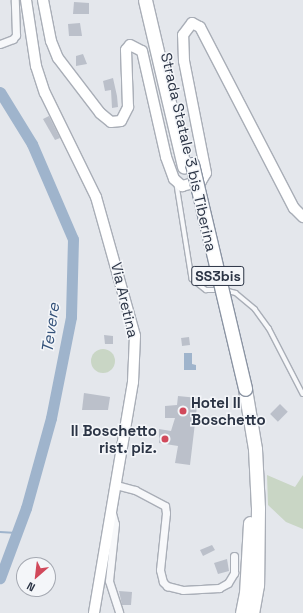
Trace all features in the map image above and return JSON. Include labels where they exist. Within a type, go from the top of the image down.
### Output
[{"type":"highway","name":"Strada Statale 3 bis Tiberina","points":[[145,0],[188,165],[255,449],[258,508],[258,585],[252,613]]},
{"type":"highway","name":"Strada Statale 3 bis Tiberina","points":[[153,0],[188,165]]},
{"type":"highway","name":"Strada Statale 3 bis Tiberina","points":[[241,389],[251,508],[246,593],[242,613]]},
{"type":"street","points":[[0,44],[13,40],[16,35],[15,0]]},
{"type":"street","name":"Via Aretina","points":[[26,0],[36,66],[45,93],[96,197],[135,336],[133,382],[94,613]]},
{"type":"street","points":[[43,0],[51,41],[58,58],[100,113],[111,122],[121,121],[128,107],[126,50],[130,45],[142,50],[166,158],[177,184],[182,186],[201,181],[206,173],[184,61],[183,35],[192,23],[200,27],[294,208],[303,217]]},
{"type":"street","points":[[116,485],[135,490],[164,506],[166,513],[160,570],[163,582],[167,586],[183,590],[219,588],[228,584],[234,573],[234,556]]},
{"type":"street","points":[[111,511],[115,524],[109,581],[119,612]]},
{"type":"lane","points":[[177,184],[192,279],[206,290],[228,290],[246,299],[269,328],[303,394]]},
{"type":"green space","points":[[103,349],[108,350],[114,356],[114,366],[108,372],[103,373],[98,372],[92,366],[91,361],[92,356],[98,350]]},
{"type":"green space","points":[[267,475],[295,487],[303,475],[303,529],[286,522],[268,505]]},
{"type":"water","points":[[184,353],[192,353],[192,364],[196,365],[196,370],[184,370]]},
{"type":"building","points":[[74,2],[89,3],[89,14],[73,14]]},
{"type":"building","points":[[80,23],[82,36],[69,36],[68,24]]},
{"type":"building","points":[[83,54],[87,64],[76,66],[76,56]]},
{"type":"building","points":[[113,78],[118,107],[112,108],[111,90],[105,91],[103,81]]},
{"type":"building","points":[[49,116],[60,138],[55,140],[43,119]]},
{"type":"building","points":[[104,335],[113,336],[113,344],[105,344]]},
{"type":"building","points":[[189,337],[190,345],[182,346],[181,338]]},
{"type":"building","points":[[84,393],[110,397],[108,410],[82,410]]},
{"type":"building","points":[[178,396],[198,398],[190,465],[175,463],[178,446],[159,443],[159,429],[171,431],[175,418],[165,418],[165,406],[177,405]]},
{"type":"building","points":[[280,404],[288,412],[278,422],[270,414]]},
{"type":"building","points":[[212,545],[215,550],[203,556],[200,550]]},
{"type":"building","points":[[227,559],[229,571],[218,574],[214,563]]},
{"type":"building","points":[[119,591],[132,592],[131,605],[122,605]]},
{"type":"waterway","name":"Tevere","points":[[0,92],[32,144],[73,239],[71,317],[51,418],[26,508],[0,578]]},
{"type":"waterway","points":[[0,532],[17,533]]},
{"type":"place","name":"Hotel Il Boschetto","points":[[183,411]]},
{"type":"place","name":"Il Boschetto rist. piz.","points":[[165,439]]}]
